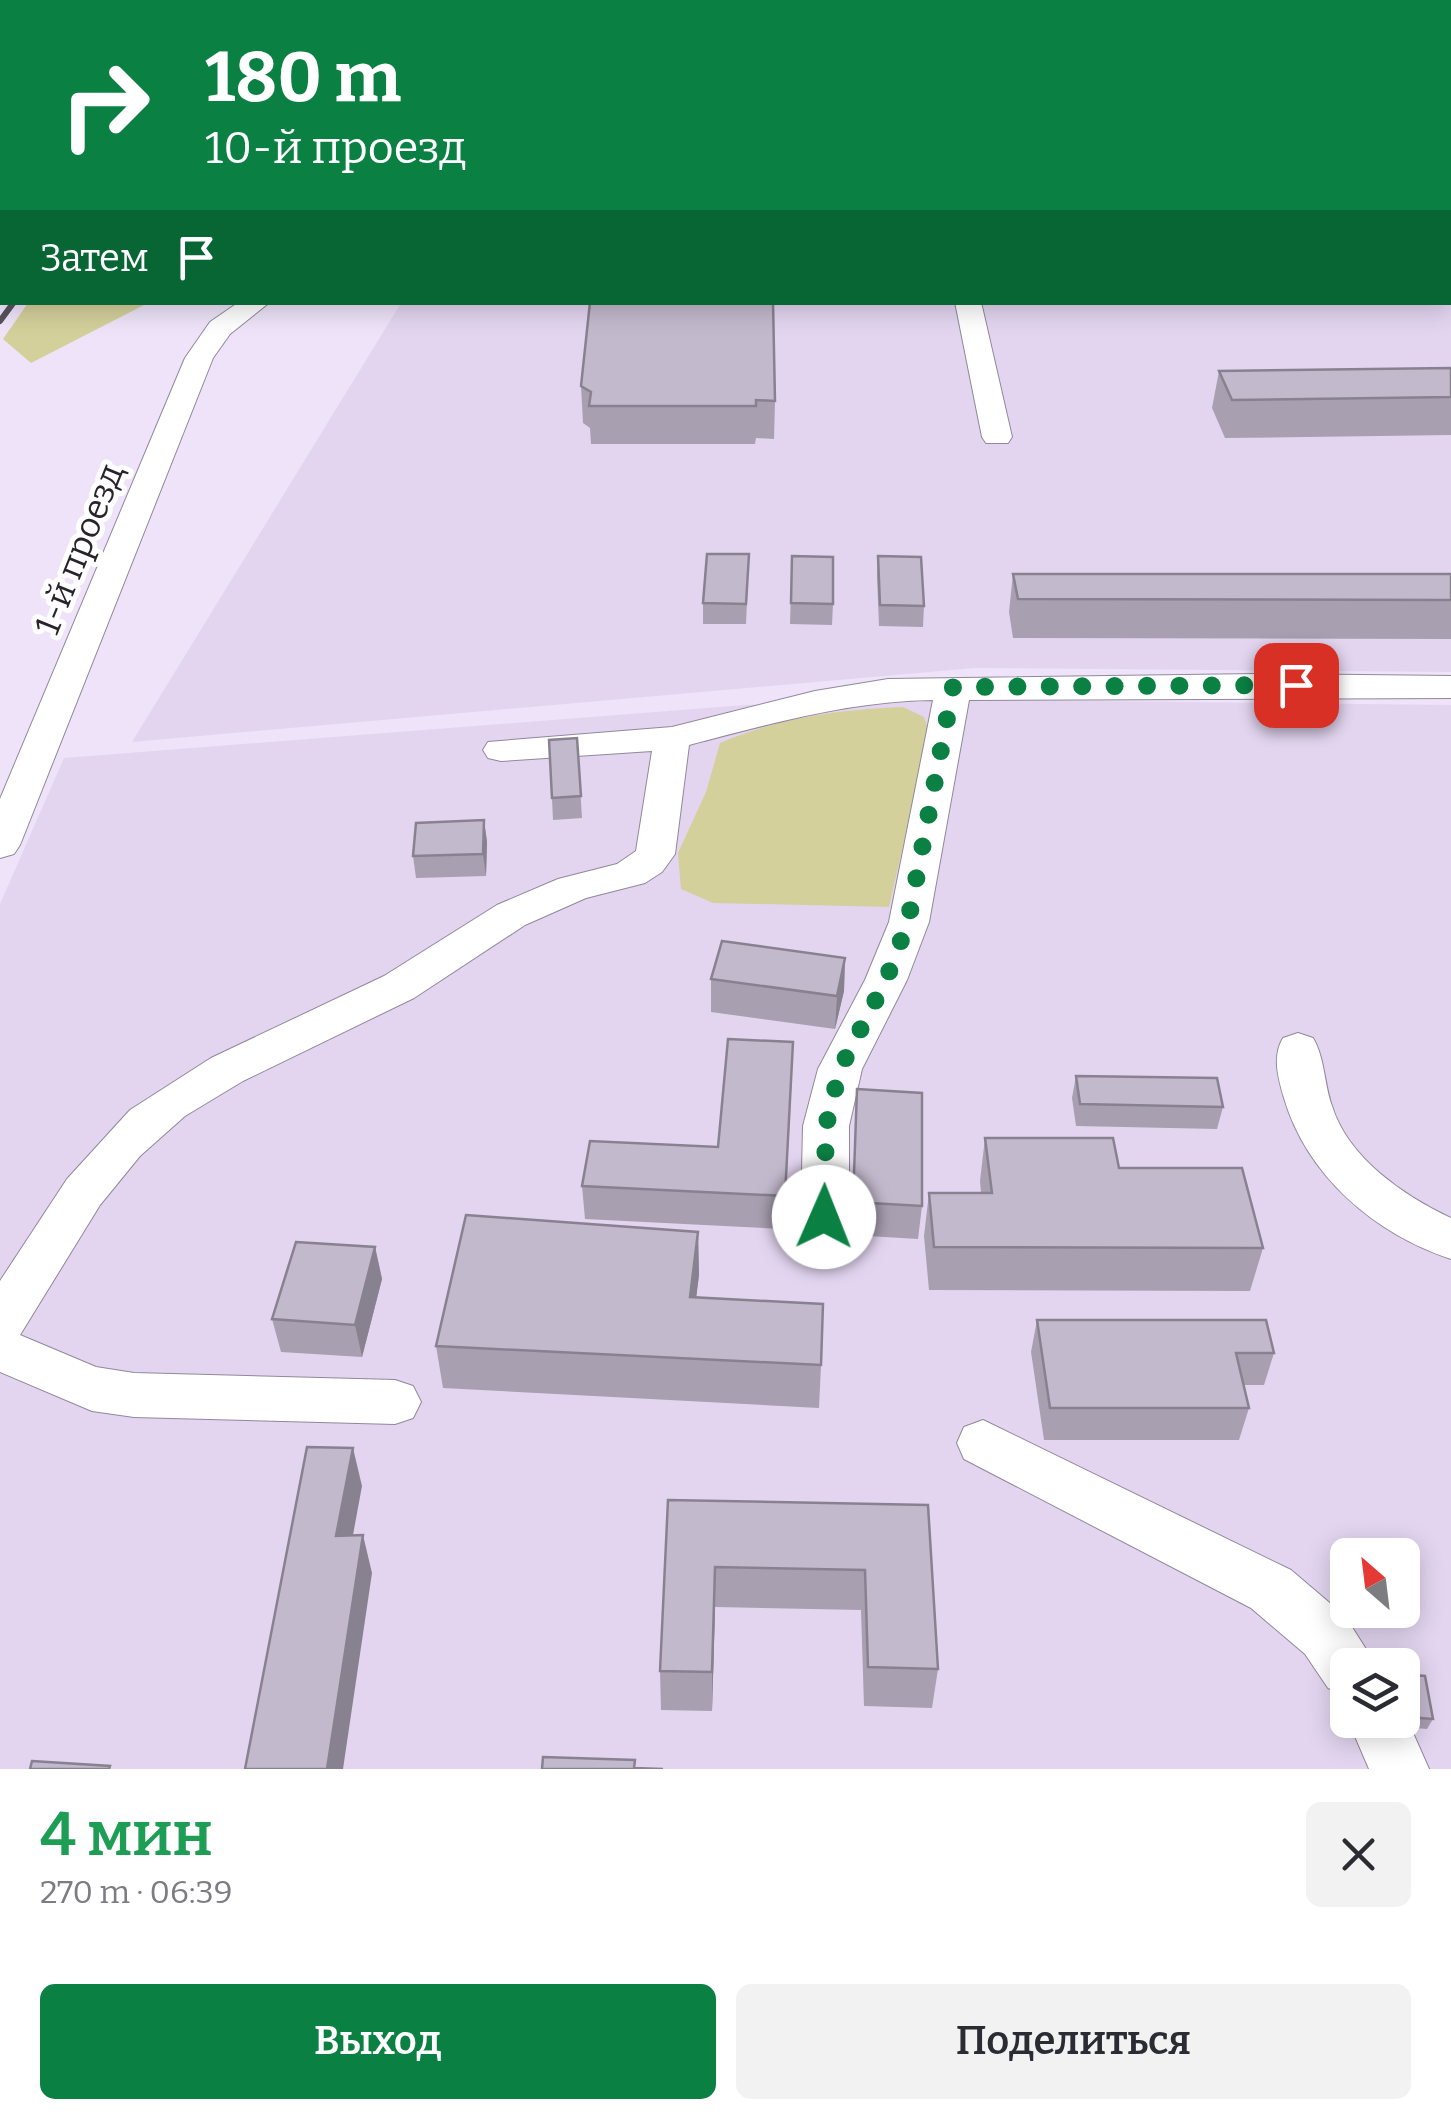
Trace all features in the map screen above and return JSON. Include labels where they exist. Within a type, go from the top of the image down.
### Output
[{"type":"street","name":"1-й проезд","points":[[0,845],[199,358],[220,328],[253,305]]},
{"type":"street","points":[[969,305],[997,437]]},
{"type":"street","points":[[824,1217],[826,1126],[840,1069],[886,980],[908,922],[953,687]]},
{"type":"street","points":[[501,750],[692,732],[815,702],[888,690],[1451,687]]},
{"type":"street","points":[[0,1325],[55,1233],[110,1157],[149,1119],[199,1086],[387,994],[508,917],[544,899],[582,886],[626,878],[645,868],[655,854],[692,732]]},
{"type":"street","points":[[1298,1049],[1298,1075],[1306,1106],[1323,1140],[1353,1177],[1392,1209],[1451,1240]]},
{"type":"street","points":[[0,1349],[92,1389],[134,1395],[395,1402]]},
{"type":"street","points":[[983,1442],[1271,1589],[1299,1609],[1333,1648]]},
{"type":"street","points":[[1386,1738],[1400,1769]]},
{"type":"shaded area","points":[[26,305],[144,305],[31,363],[3,339]]},
{"type":"shaded area","points":[[400,305],[1451,305],[1451,672],[975,668],[132,742]]},
{"type":"shaded area","points":[[986,700],[1451,705],[1451,1769],[0,1769],[0,904],[64,758],[745,705]]},
{"type":"shaded area","points":[[903,707],[924,717],[929,732],[889,907],[713,903],[681,889],[678,853],[706,792],[720,743],[810,716]]},
{"type":"building","points":[[590,305],[773,305],[775,401],[756,400],[756,406],[589,406],[591,392],[581,386]]},
{"type":"building","points":[[1451,368],[1451,397],[1232,400],[1219,371]]},
{"type":"building","points":[[707,554],[749,554],[746,604],[703,603]]},
{"type":"building","points":[[792,556],[833,557],[833,604],[791,603]]},
{"type":"building","points":[[878,556],[921,557],[924,606],[880,605]]},
{"type":"building","points":[[1013,574],[1451,574],[1451,600],[1018,599]]},
{"type":"building","points":[[577,738],[581,796],[552,798],[549,740]]},
{"type":"building","points":[[484,820],[483,854],[413,856],[416,823]]},
{"type":"building","points":[[722,941],[845,958],[837,996],[711,979]]},
{"type":"building","points":[[728,1039],[793,1042],[785,1196],[582,1186],[590,1141],[718,1147]]},
{"type":"building","points":[[1076,1076],[1217,1078],[1223,1107],[1080,1104]]},
{"type":"building","points":[[857,1089],[922,1093],[922,1206],[853,1202]]},
{"type":"building","points":[[985,1138],[1113,1138],[1119,1168],[1242,1168],[1263,1248],[934,1247],[929,1193],[992,1193]]},
{"type":"building","points":[[466,1215],[698,1232],[690,1297],[823,1304],[821,1365],[436,1346]]},
{"type":"building","points":[[296,1242],[375,1247],[355,1325],[272,1319]]},
{"type":"building","points":[[1037,1320],[1266,1320],[1274,1353],[1236,1353],[1249,1408],[1050,1408]]},
{"type":"building","points":[[307,1447],[353,1448],[336,1536],[363,1535],[327,1769],[245,1769]]},
{"type":"building","points":[[668,1500],[928,1505],[938,1669],[868,1667],[865,1570],[715,1567],[712,1672],[660,1671]]},
{"type":"building","points":[[1420,1676],[1425,1676],[1433,1719],[1420,1718]]},
{"type":"building","points":[[543,1757],[635,1760],[634,1768],[663,1769],[542,1769]]},
{"type":"building","points":[[32,1761],[110,1766],[30,1769]]},
{"type":"railway","points":[[0,321],[12,305]]},
{"type":"route","points":[[824,1217],[826,1126],[840,1069],[886,980],[908,922],[953,687],[1296,685]]}]
